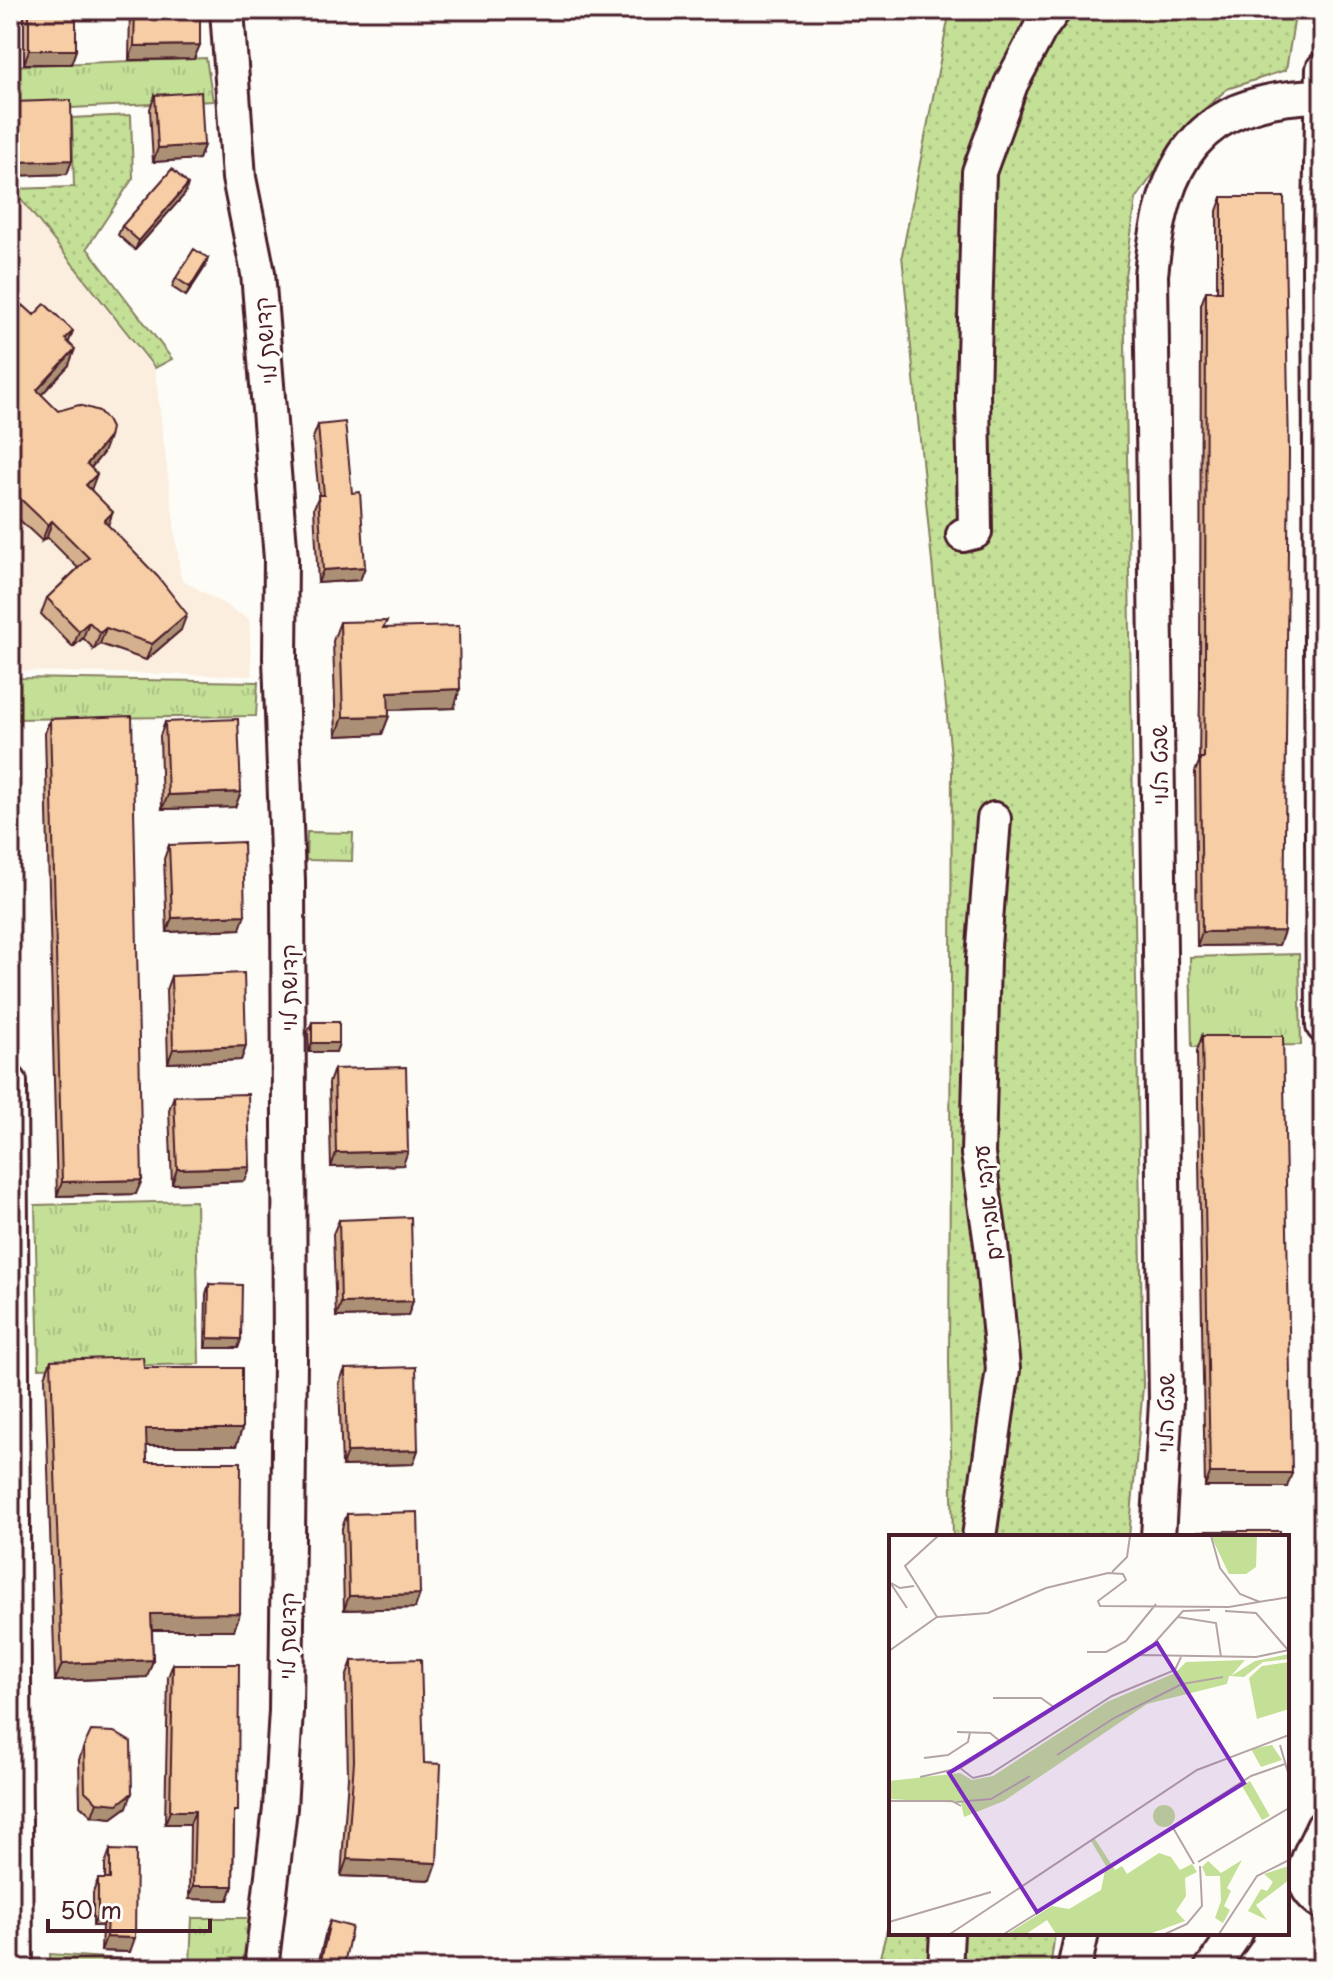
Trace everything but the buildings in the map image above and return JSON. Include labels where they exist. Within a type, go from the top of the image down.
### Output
[{"type":"street","name":"קדושת לוי","points":[[227,10],[239,178],[258,273],[281,559],[280,658],[287,866],[290,1360],[286,1711],[280,1808],[261,1969]]},
{"type":"street","points":[[963,535],[975,532],[973,393],[979,172],[1011,84],[1040,29],[1054,10]]},
{"type":"street","points":[[1322,83],[1323,1026]]},
{"type":"street","name":"שבט הלוי","points":[[1158,1535],[1166,1402],[1151,275],[1160,212],[1181,161],[1214,124],[1260,102],[1322,83]]},
{"type":"street","name":"עקבי אבירים","points":[[979,1535],[1003,1369],[991,1244],[978,1154],[983,959],[994,819]]},
{"type":"street","points":[[10,1082],[16,1969]]},
{"type":"street","points":[[1308,1900],[1305,1882],[1311,1848]]},
{"type":"street","points":[[945,1969],[947,1935]]},
{"type":"street","points":[[1074,1969],[1082,1935]]},
{"type":"street","points":[[1211,1969],[1235,1935]]},
{"type":"shaded area","points":[[10,186],[155,371],[181,579],[249,619],[252,676],[24,671],[10,657]]},
{"type":"green space","points":[[950,10],[1296,10],[1286,70],[1227,89],[1187,125],[1136,199],[1124,283],[1143,1387],[1129,1535],[953,1535],[949,1363],[952,767],[902,255]]},
{"type":"green space","points":[[206,58],[213,101],[10,111],[10,66]]},
{"type":"green space","points":[[131,115],[133,178],[87,248],[172,359],[155,368],[13,189],[74,187],[72,118]]},
{"type":"green space","points":[[10,669],[19,678],[258,682],[256,716],[10,719]]},
{"type":"green space","points":[[307,832],[353,833],[352,861],[306,860]]},
{"type":"green space","points":[[1299,954],[1301,1045],[1192,1047],[1190,957]]},
{"type":"green space","points":[[196,1201],[199,1364],[39,1368],[35,1205]]},
{"type":"green space","points":[[192,1918],[249,1918],[242,1969],[51,1969],[50,1954],[190,1964]]},
{"type":"green space","points":[[889,1922],[889,1935],[1055,1935],[1050,1969],[877,1969]]}]
